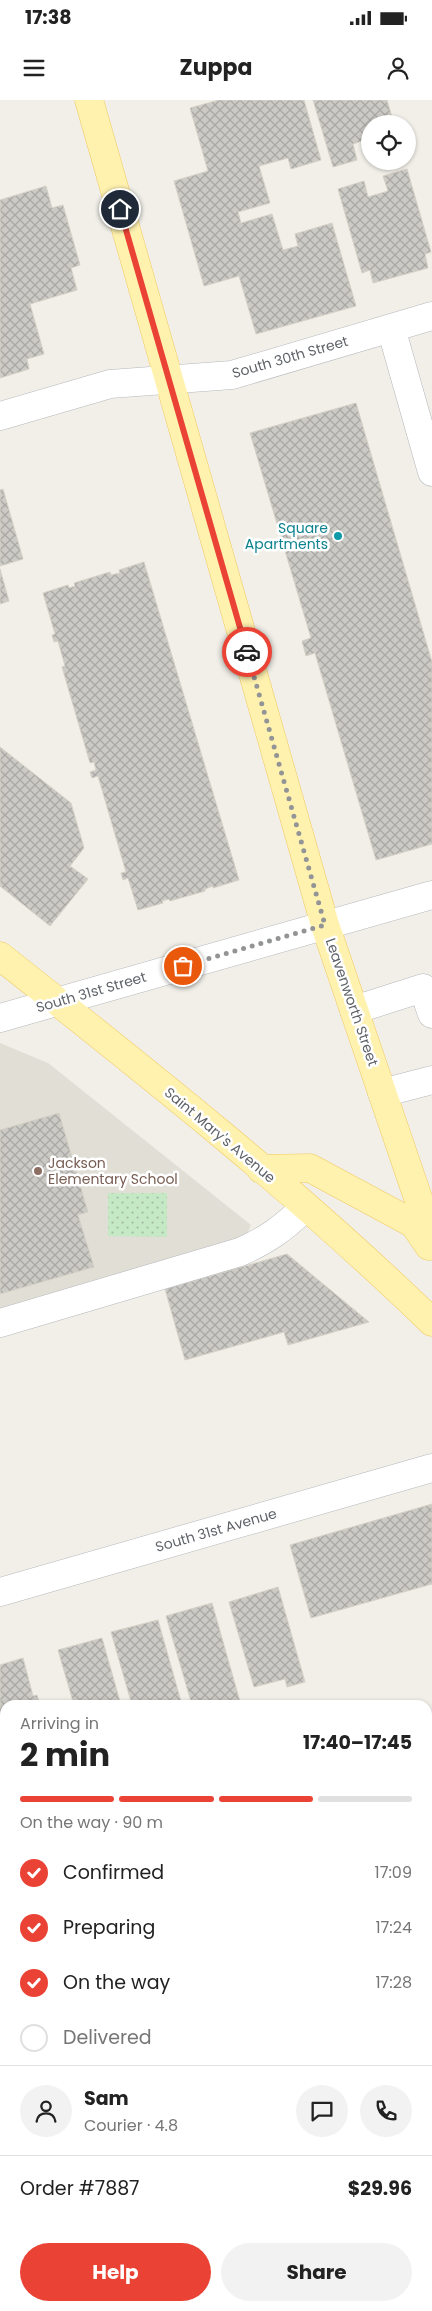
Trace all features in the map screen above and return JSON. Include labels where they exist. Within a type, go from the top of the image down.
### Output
[{"type":"main road","name":"Leavenworth Street","points":[[89,100],[325,925],[432,1239]]},
{"type":"main road","name":"Saint Mary's Avenue","points":[[0,956],[351,1245],[432,1322]]},
{"type":"main road","points":[[261,1169],[310,1168],[414,1224],[432,1251]]},
{"type":"street","name":"South 30th Street","points":[[0,416],[110,384],[232,375],[432,316]]},
{"type":"street","points":[[391,328],[432,472]]},
{"type":"street","name":"South 31st Street","points":[[0,1018],[432,895]]},
{"type":"street","points":[[354,1010],[423,988],[432,1014]]},
{"type":"street","points":[[382,1093],[432,1080]]},
{"type":"street","points":[[0,1323],[240,1252],[265,1240],[286,1226],[305,1207]]},
{"type":"street","name":"South 31st Avenue","points":[[0,1592],[432,1468]]},
{"type":"shaded area","points":[[0,1043],[48,1063],[251,1225],[246,1236],[233,1244],[0,1309]]},
{"type":"green space","points":[[108,1193],[167,1193],[167,1237],[108,1236]]},
{"type":"building","points":[[219,100],[304,100],[321,160],[291,169],[288,158],[259,166],[270,203],[238,212],[241,223],[272,214],[283,250],[298,246],[295,234],[332,223],[356,306],[256,334],[239,276],[204,286],[174,181],[208,171],[190,108]]},
{"type":"building","points":[[313,100],[387,100],[391,115],[361,115],[361,141],[353,144],[357,160],[333,167]]},
{"type":"building","points":[[407,170],[431,252],[425,254],[428,268],[373,283],[370,270],[362,273],[338,189],[364,181],[368,197],[388,191],[383,176]]},
{"type":"building","points":[[46,186],[52,208],[63,205],[80,265],[71,268],[77,290],[30,304],[44,354],[27,359],[29,369],[0,378],[0,200]]},
{"type":"building","name":"Square Apartments","points":[[356,403],[432,662],[432,844],[376,860],[315,653],[306,656],[302,641],[311,638],[250,433]]},
{"type":"building","points":[[3,489],[23,559],[0,566],[0,490]]},
{"type":"building","points":[[144,562],[239,880],[213,888],[213,886],[205,889],[205,891],[170,901],[169,899],[162,901],[163,903],[138,910],[128,878],[123,880],[121,873],[126,872],[98,776],[92,778],[90,772],[96,770],[94,762],[90,763],[62,667],[65,666],[58,641],[54,642],[52,635],[55,634],[43,593],[68,585],[69,588],[75,586],[74,583],[110,572],[111,575],[120,573],[119,570]]},
{"type":"building","points":[[0,569],[9,601],[0,604]]},
{"type":"building","points":[[0,747],[71,803],[84,848],[70,866],[88,879],[50,926],[0,886]]},
{"type":"building","name":"Jackson Elementary School","points":[[59,1113],[88,1212],[78,1215],[94,1267],[0,1294],[0,1130]]},
{"type":"building","points":[[287,1254],[369,1322],[288,1345],[284,1332],[185,1360],[165,1289]]},
{"type":"building","points":[[432,1504],[432,1584],[311,1618],[290,1545]]},
{"type":"building","points":[[278,1587],[305,1682],[287,1687],[285,1679],[254,1687],[229,1602]]},
{"type":"building","points":[[212,1603],[240,1700],[191,1700],[166,1616]]},
{"type":"building","points":[[158,1620],[181,1700],[131,1700],[111,1632]]},
{"type":"building","points":[[102,1638],[120,1700],[73,1700],[58,1650]]},
{"type":"building","points":[[23,1658],[33,1696],[37,1695],[38,1700],[0,1700],[0,1665]]},
{"type":"way so far","points":[[183,966],[325,925],[247,652]]},
{"type":"place","name":"Square Apartments","points":[[338,536]]},
{"type":"place","name":"Jackson Elementary School","points":[[38,1171]]},
{"type":"route","points":[[120,209],[247,652]]}]
